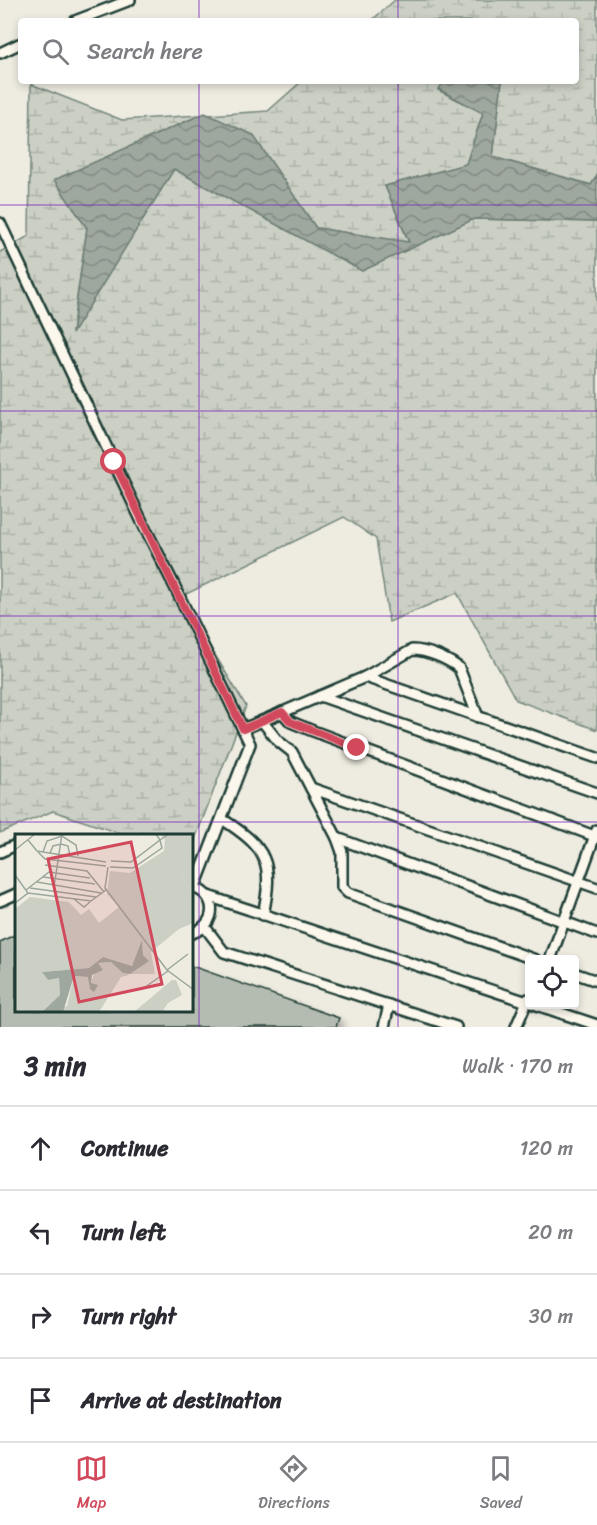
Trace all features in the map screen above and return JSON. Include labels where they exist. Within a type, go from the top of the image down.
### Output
[{"type":"lane","points":[[83,18],[130,0]]},
{"type":"lane","points":[[0,53],[18,44]]},
{"type":"lane","points":[[0,223],[250,744],[194,885]]},
{"type":"lane","points":[[243,729],[364,677],[412,650],[420,650],[453,663],[459,668],[478,717]]},
{"type":"lane","points":[[364,677],[597,758]]},
{"type":"lane","points":[[320,696],[597,793]]},
{"type":"lane","points":[[282,712],[291,722],[313,732],[596,834],[552,955]]},
{"type":"lane","points":[[262,721],[278,741],[292,752],[337,838],[342,852],[342,887],[348,893],[525,956]]},
{"type":"lane","points":[[311,789],[597,888]]},
{"type":"lane","points":[[222,819],[257,845],[269,868],[269,889],[263,915]]},
{"type":"lane","points":[[337,838],[597,934]]},
{"type":"lane","points":[[0,852],[15,845]]},
{"type":"lane","points":[[194,888],[208,896],[263,915],[525,1000]]},
{"type":"lane","points":[[0,901],[15,894]]},
{"type":"lane","points":[[194,932],[205,927],[210,920],[212,912],[208,896]]},
{"type":"lane","points":[[205,927],[224,952],[389,1005],[441,1025],[456,1027]]},
{"type":"lane","points":[[579,975],[597,981]]},
{"type":"lane","points":[[384,1027],[389,1005]]},
{"type":"lane","points":[[516,1027],[526,1009]]},
{"type":"lane","points":[[550,1009],[597,1025]]},
{"type":"green space","points":[[395,0],[597,0],[597,175],[592,185],[493,157],[502,84],[579,84],[579,18],[374,18]]},
{"type":"green space","points":[[31,84],[122,120],[200,115],[55,180],[87,228],[72,332],[174,169],[362,271],[474,219],[597,222],[597,730],[516,700],[457,593],[389,622],[376,539],[344,517],[180,597],[246,706],[194,842],[194,834],[122,834],[53,811],[0,833],[0,252],[29,236]]},
{"type":"green space","points":[[299,84],[443,84],[438,90],[483,113],[466,164],[385,186],[409,243],[316,228],[253,135],[208,115],[268,111]]},
{"type":"water","points":[[443,84],[502,84],[493,157],[591,185],[597,175],[597,222],[474,219],[362,271],[174,169],[72,334],[87,228],[54,180],[205,113],[253,135],[316,228],[409,242],[385,186],[466,164],[483,113],[438,89]]},
{"type":"building","points":[[15,934],[15,1012],[194,1012],[194,967],[339,1018],[336,1027],[0,1027],[0,942]]},
{"type":"route","points":[[114,462],[243,729],[282,712],[291,722],[357,748]]}]
